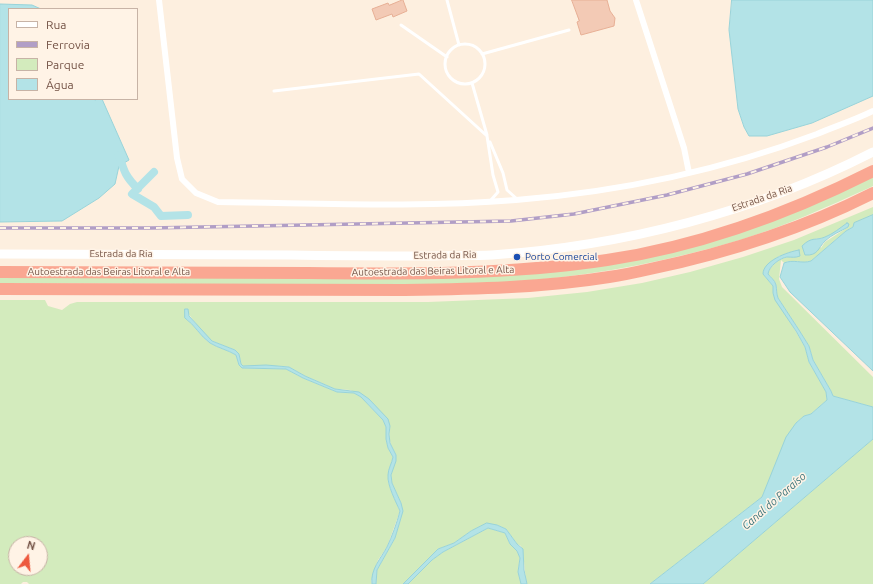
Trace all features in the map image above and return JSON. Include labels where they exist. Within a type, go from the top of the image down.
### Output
[{"type":"highway","name":"Autoestrada das Beiras Litoral e Alta","points":[[0,272],[402,274],[471,272],[551,267],[608,260],[675,246],[730,230],[790,209],[873,171]]},
{"type":"highway","name":"Autoestrada das Beiras Litoral e Alta","points":[[0,288],[404,290],[471,289],[554,284],[610,277],[681,262],[736,247],[799,225],[873,193]]},
{"type":"street","points":[[159,0],[177,158],[182,178],[196,194],[218,202],[414,205],[518,200],[596,191],[689,174],[775,150],[873,111]]},
{"type":"street","points":[[636,0],[684,148],[689,174]]},
{"type":"street","name":"Estrada da Ria","points":[[0,254],[403,256],[490,255],[550,249],[623,238],[696,220],[769,196],[837,170],[873,152]]},
{"type":"lane","points":[[447,0],[459,45]]},
{"type":"lane","points":[[401,25],[447,57]]},
{"type":"lane","points":[[482,54],[569,30]]},
{"type":"lane","points":[[468,44],[476,47],[482,54],[485,62],[484,71],[479,78],[472,83],[463,84],[454,81],[448,74],[446,66],[447,57],[451,50],[459,45],[468,44]]},
{"type":"lane","points":[[274,91],[419,74],[487,136],[503,173],[508,190],[518,200]]},
{"type":"lane","points":[[472,83],[487,136],[498,192],[490,202]]},
{"type":"green space","points":[[873,176],[873,186],[822,209],[757,235],[664,260],[585,274],[508,282],[431,285],[0,283],[0,276],[406,278],[631,259]]},
{"type":"green space","points":[[873,207],[873,215],[846,231],[811,261],[791,261],[784,263],[781,260],[779,279],[782,287],[873,377],[873,407],[833,396],[813,360],[809,346],[778,298],[774,280],[768,274],[772,266],[779,260],[787,257],[798,257],[779,256],[763,274],[773,286],[773,293],[805,347],[809,362],[826,392],[827,400],[811,414],[804,416],[796,423],[762,497],[650,584],[527,584],[521,546],[517,544],[506,529],[497,525],[471,531],[454,543],[438,549],[403,584],[376,584],[377,570],[395,538],[401,517],[401,503],[392,483],[391,475],[396,455],[390,441],[390,426],[369,399],[350,390],[335,389],[305,376],[289,367],[244,367],[241,364],[239,354],[235,350],[212,341],[204,335],[185,309],[185,318],[203,337],[213,345],[236,355],[239,365],[242,368],[286,369],[303,378],[337,392],[354,393],[361,397],[383,420],[386,427],[388,448],[393,457],[388,473],[388,479],[400,511],[387,547],[378,560],[371,581],[372,584],[29,584],[27,582],[23,582],[21,584],[0,584],[0,300],[45,300],[48,306],[62,310],[70,304],[77,302],[428,302],[528,298],[587,292],[642,283],[690,272],[743,257],[794,240]],"holes":[[[848,227],[825,242],[821,248],[814,239],[824,238]]]},
{"type":"green space","points":[[873,439],[873,584],[703,584]]},
{"type":"green space","points":[[488,528],[505,533],[510,544],[517,551],[520,558],[518,572],[521,584],[408,584],[432,560],[443,552]]},
{"type":"water","points":[[732,0],[873,0],[873,96],[812,123],[767,136],[749,136],[744,127],[738,109],[729,30]]},
{"type":"water","points":[[0,4],[32,5],[39,8],[8,8],[8,100],[102,100],[129,160],[119,166],[115,184],[99,198],[62,221],[0,222]]},
{"type":"water","points":[[873,215],[873,371],[790,292],[780,277],[784,263],[791,261],[811,261],[846,231],[853,227],[854,223]]},
{"type":"water","points":[[847,223],[849,224],[848,227],[827,239],[815,253],[805,255],[802,246],[805,243],[828,236]]},
{"type":"water","name":"Canal do Paraíso","points":[[799,250],[800,256],[781,259],[773,265],[768,274],[774,280],[778,298],[809,346],[813,360],[833,396],[873,407],[873,439],[703,584],[650,584],[762,497],[786,437],[796,423],[804,416],[811,414],[827,400],[826,392],[809,362],[805,347],[775,300],[773,286],[763,274],[764,269],[771,261],[782,255]]},
{"type":"water","points":[[185,309],[188,309],[189,316],[212,341],[235,350],[239,354],[241,364],[243,366],[266,365],[289,367],[305,376],[335,389],[359,392],[369,399],[388,419],[390,426],[390,443],[396,455],[396,461],[391,475],[392,483],[403,511],[395,538],[377,570],[376,584],[372,584],[374,569],[389,543],[400,511],[388,479],[388,473],[393,457],[388,448],[386,427],[383,420],[361,397],[354,393],[337,392],[303,378],[286,369],[242,368],[239,365],[236,355],[213,345],[203,337],[185,318]]},
{"type":"water","points":[[487,523],[506,529],[517,544],[523,549],[524,570],[527,584],[521,584],[518,572],[520,558],[517,551],[510,544],[505,533],[488,528],[443,552],[432,560],[408,584],[403,584],[438,549],[454,543],[471,531]]},
{"type":"building","points":[[403,0],[407,11],[393,17],[392,14],[376,20],[372,9],[388,3],[389,5]]},
{"type":"building","points":[[572,0],[607,0],[610,11],[615,18],[614,26],[581,35],[577,22],[579,21]]},
{"type":"waterway","points":[[119,155],[126,173],[138,189]]},
{"type":"waterway","points":[[154,172],[132,194],[154,207],[161,216],[188,215]]},
{"type":"railway","points":[[0,228],[151,228],[511,221],[574,214],[667,195],[747,174],[827,147],[873,128]]},
{"type":"place","name":"Porto Comercial","points":[[517,257]]}]
